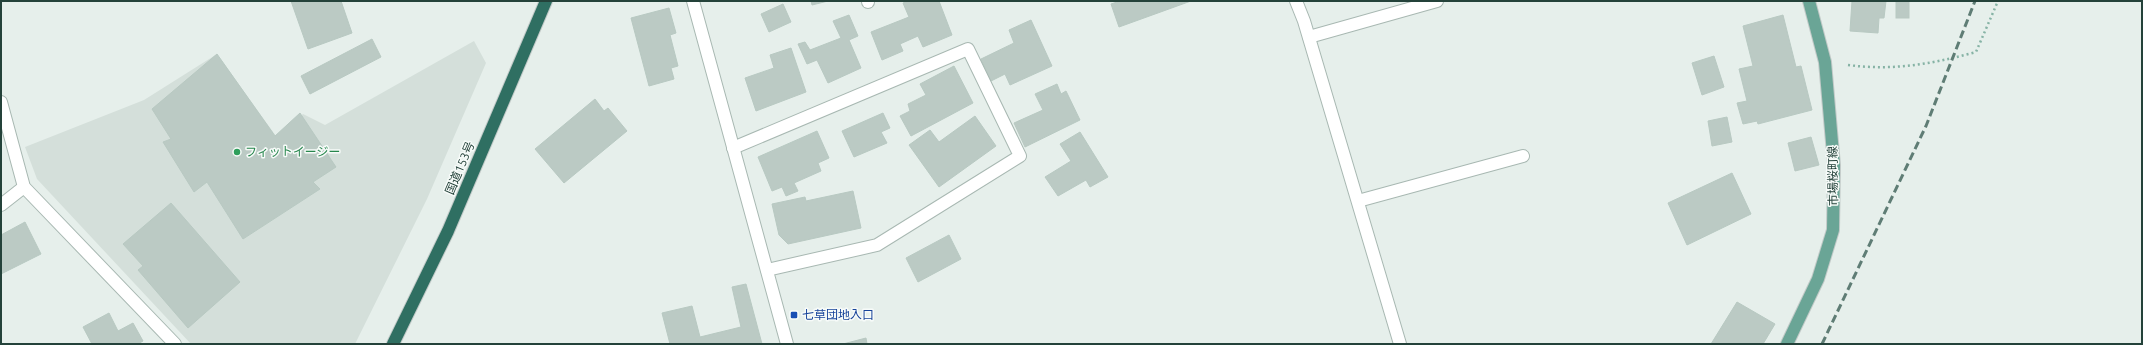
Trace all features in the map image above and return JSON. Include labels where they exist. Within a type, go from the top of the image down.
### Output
[{"type":"highway","name":"国道153号","points":[[393,344],[448,231],[546,1]]},
{"type":"main road","name":"市場桜町線","points":[[1787,344],[1818,279],[1833,230],[1834,165],[1825,62],[1809,1]]},
{"type":"street","points":[[693,1],[788,344]]},
{"type":"street","points":[[1296,1],[1309,37],[1400,344]]},
{"type":"street","points":[[1309,37],[1437,1]]},
{"type":"street","points":[[733,148],[968,49],[1020,156],[877,245],[767,270]]},
{"type":"street","points":[[1,102],[24,187],[176,344]]},
{"type":"street","points":[[1358,201],[1523,156]]},
{"type":"street","points":[[1,205],[24,187]]},
{"type":"path","points":[[1825,62],[1872,68],[1931,64],[1976,52],[1998,1]]},
{"type":"shaded area","points":[[474,41],[486,63],[427,199],[355,344],[191,344],[37,179],[25,147],[144,100],[217,54],[276,136],[303,114],[325,125]]},
{"type":"building","points":[[291,1],[341,1],[352,33],[308,49]]},
{"type":"building","points":[[811,1],[828,1],[812,5]]},
{"type":"building","points":[[908,1],[939,1],[952,35],[923,47],[918,36],[900,44],[903,51],[882,60],[871,32],[909,17],[903,3]]},
{"type":"building","points":[[1120,1],[1191,1],[1119,27],[1111,4]]},
{"type":"building","points":[[1852,1],[1886,1],[1884,18],[1879,18],[1878,33],[1850,31]]},
{"type":"building","points":[[1896,1],[1909,1],[1909,18],[1896,18]]},
{"type":"building","points":[[783,4],[791,22],[769,32],[761,14]]},
{"type":"building","points":[[669,8],[676,33],[670,35],[678,66],[671,68],[674,79],[649,86],[631,18]]},
{"type":"building","points":[[849,15],[858,36],[849,40],[861,68],[828,83],[817,60],[807,64],[798,44],[805,42],[810,50],[841,38],[833,21]]},
{"type":"building","points":[[1783,15],[1796,67],[1801,66],[1812,110],[1758,124],[1757,121],[1743,124],[1737,103],[1747,101],[1739,69],[1753,66],[1743,26]]},
{"type":"building","points":[[1031,20],[1052,66],[1010,85],[1005,74],[991,81],[981,59],[1014,43],[1009,30]]},
{"type":"building","points":[[372,39],[381,57],[310,94],[301,76]]},
{"type":"building","points":[[791,48],[806,92],[756,111],[745,78],[774,68],[770,55]]},
{"type":"building","points":[[217,54],[275,136],[300,113],[336,167],[313,182],[320,189],[243,239],[207,182],[194,192],[163,142],[171,139],[152,109]]},
{"type":"building","points":[[1714,56],[1724,87],[1702,95],[1692,63]]},
{"type":"building","points":[[954,66],[973,103],[911,136],[900,116],[910,111],[908,104],[926,95],[920,84]]},
{"type":"building","points":[[1057,84],[1061,94],[1066,91],[1080,120],[1025,147],[1014,123],[1043,110],[1035,94]]},
{"type":"building","points":[[595,99],[604,111],[608,108],[627,131],[564,183],[535,149]]},
{"type":"building","points":[[883,113],[890,128],[881,132],[887,143],[854,157],[842,131]]},
{"type":"building","points":[[975,116],[996,146],[939,187],[909,145],[930,130],[939,142]]},
{"type":"building","points":[[1727,117],[1732,142],[1712,146],[1708,121]]},
{"type":"building","points":[[817,131],[829,158],[818,163],[821,171],[794,183],[798,191],[786,196],[782,187],[772,191],[758,157]]},
{"type":"building","points":[[1080,132],[1108,177],[1090,187],[1086,180],[1058,196],[1045,177],[1071,161],[1060,144]]},
{"type":"building","points":[[1811,137],[1819,165],[1795,171],[1788,143]]},
{"type":"building","points":[[1732,173],[1751,214],[1687,245],[1668,203]]},
{"type":"building","points":[[853,191],[861,228],[788,244],[779,235],[772,204],[805,197],[806,201]]},
{"type":"building","points":[[171,203],[240,282],[188,328],[138,270],[143,266],[123,244]]},
{"type":"building","points":[[25,222],[41,254],[1,274],[1,235]]},
{"type":"building","points":[[949,235],[961,259],[918,282],[906,258]]},
{"type":"building","points":[[746,284],[762,344],[670,344],[662,313],[692,306],[700,337],[741,327],[732,287]]},
{"type":"building","points":[[1737,302],[1775,324],[1763,344],[1711,344]]},
{"type":"building","points":[[109,313],[118,331],[133,323],[143,341],[138,344],[92,344],[83,327]]},
{"type":"building","points":[[866,338],[867,344],[843,344]]},
{"type":"railway","points":[[1822,344],[1926,126],[1975,1]]},
{"type":"place","name":"フィットイージー","points":[[237,152]]},
{"type":"place","name":"七草団地入口","points":[[794,315]]}]
